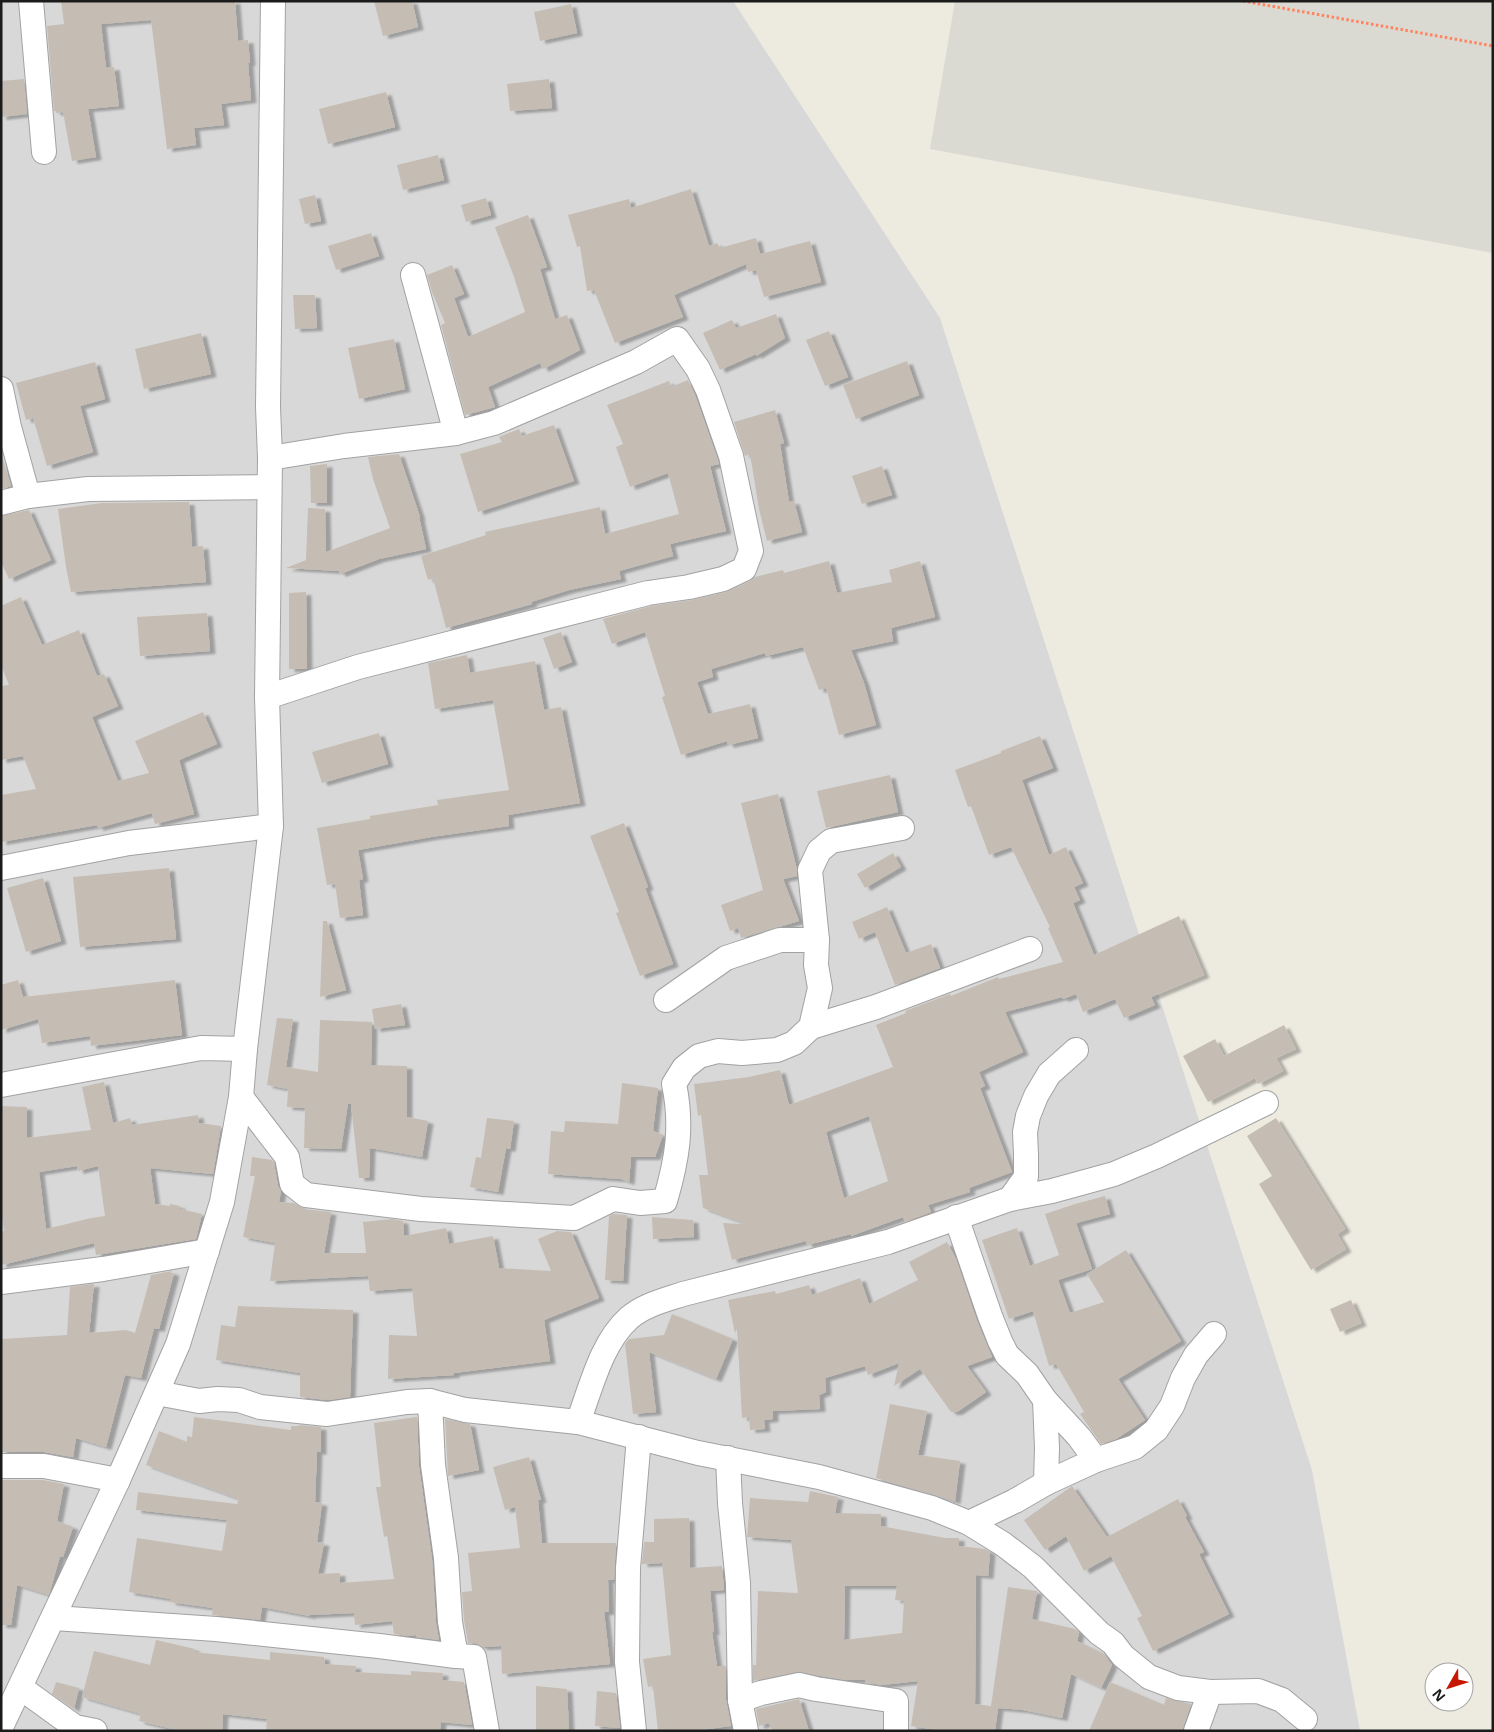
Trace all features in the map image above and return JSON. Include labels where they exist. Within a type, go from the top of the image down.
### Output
[{"type":"street","points":[[31,1],[44,152]]},
{"type":"street","points":[[1,1727],[118,1480],[178,1344],[222,1202],[241,1097],[271,826],[266,697],[270,458],[268,407],[273,1]]},
{"type":"street","points":[[413,275],[456,433]]},
{"type":"street","points":[[266,697],[358,667],[498,633],[648,593],[689,588],[723,580],[744,569],[751,551],[731,456],[718,416],[698,369],[677,339],[636,362],[494,423],[456,433],[344,446],[270,458]]},
{"type":"street","points":[[1,389],[9,427],[28,496]]},
{"type":"street","points":[[1,503],[28,496],[88,489],[269,487]]},
{"type":"street","points":[[1,868],[128,844],[271,826]]},
{"type":"street","points":[[811,1027],[820,988],[816,965],[818,940],[810,870],[819,850],[832,841],[902,828]]},
{"type":"street","points":[[666,1000],[726,958],[780,940],[818,940]]},
{"type":"street","points":[[241,1097],[287,1157],[292,1184],[306,1195],[421,1209],[574,1218],[613,1199],[640,1203],[665,1201],[676,1164],[679,1132],[678,1104],[674,1084],[684,1068],[699,1056],[718,1051],[742,1053],[777,1050],[794,1042],[811,1027],[876,1007],[1030,949]]},
{"type":"street","points":[[1,1085],[201,1048],[245,1049]]},
{"type":"street","points":[[1010,1199],[1026,1177],[1025,1132],[1028,1116],[1036,1096],[1049,1074],[1076,1050]]},
{"type":"street","points":[[578,1422],[603,1355],[614,1334],[631,1317],[655,1303],[683,1294],[888,1242],[1010,1199],[1052,1191],[1114,1174],[1157,1156],[1266,1103]]},
{"type":"street","points":[[956,1217],[1000,1341],[1007,1355],[1027,1374],[1045,1400],[1079,1437],[1096,1460]]},
{"type":"street","points":[[1,1282],[102,1269],[207,1251]]},
{"type":"street","points":[[969,1523],[1046,1483],[1096,1460],[1135,1447],[1156,1430],[1172,1406],[1183,1378],[1196,1355],[1214,1334]]},
{"type":"street","points":[[156,1394],[199,1401],[218,1399],[238,1400],[260,1407],[327,1414],[430,1400],[473,1411],[578,1422],[698,1453],[819,1476],[932,1508],[969,1523],[1003,1544],[1033,1567],[1099,1632],[1113,1643],[1123,1656],[1149,1677],[1178,1688],[1210,1692],[1258,1691],[1282,1700],[1305,1719]]},
{"type":"street","points":[[430,1400],[433,1464],[446,1558],[450,1622],[456,1656]]},
{"type":"street","points":[[1045,1400],[1046,1483]]},
{"type":"street","points":[[634,1731],[627,1662],[628,1568],[639,1437]]},
{"type":"street","points":[[728,1458],[730,1502],[738,1583],[740,1700],[746,1731]]},
{"type":"street","points":[[1,1466],[44,1466],[118,1480]]},
{"type":"street","points":[[54,1618],[216,1629],[474,1657],[487,1731]]},
{"type":"street","points":[[740,1700],[761,1693],[799,1685],[896,1701],[896,1731]]},
{"type":"street","points":[[21,1688],[76,1727],[95,1731]]},
{"type":"street","points":[[1196,1731],[1210,1692]]},
{"type":"path","points":[[1243,1],[1493,46]]},
{"type":"shaded area","points":[[1,1],[733,1],[940,318],[1312,1470],[1360,1731],[1,1731]]},
{"type":"shaded area","points":[[955,1],[1493,1],[1493,253],[930,149]]},
{"type":"building","points":[[61,1],[235,1],[238,41],[248,40],[251,100],[221,104],[224,125],[194,128],[196,145],[167,149],[151,20],[101,24],[106,68],[114,67],[119,106],[88,109],[96,157],[72,161],[63,112],[56,113],[54,111],[47,26],[64,24]]},
{"type":"building","points":[[374,1],[412,1],[418,27],[383,36]]},
{"type":"building","points":[[571,4],[577,33],[540,41],[534,12]]},
{"type":"building","points":[[24,79],[27,114],[1,117],[1,81]]},
{"type":"building","points":[[549,79],[552,108],[510,111],[507,84]]},
{"type":"building","points":[[386,92],[395,127],[328,144],[319,109]]},
{"type":"building","points":[[438,155],[444,180],[403,190],[397,165]]},
{"type":"building","points":[[691,189],[709,246],[717,243],[720,248],[756,238],[760,254],[810,241],[821,282],[764,297],[756,270],[748,272],[746,264],[674,295],[683,317],[615,343],[594,290],[587,291],[580,246],[577,247],[568,215],[629,199],[631,208]]},
{"type":"building","points":[[315,195],[321,221],[305,224],[299,199]]},
{"type":"building","points":[[486,198],[491,215],[466,222],[461,205]]},
{"type":"building","points":[[528,215],[547,267],[540,269],[555,319],[567,315],[580,350],[543,369],[540,363],[488,387],[495,407],[465,415],[441,325],[445,323],[427,275],[452,265],[464,294],[454,298],[468,337],[525,312],[495,227]]},
{"type":"building","points":[[371,233],[379,256],[336,270],[328,246]]},
{"type":"building","points":[[293,295],[315,295],[317,328],[295,329]]},
{"type":"building","points":[[776,314],[785,338],[756,356],[756,354],[720,370],[703,333],[732,320],[736,328]]},
{"type":"building","points":[[829,331],[848,377],[825,386],[806,340]]},
{"type":"building","points":[[201,333],[211,374],[144,389],[135,349]]},
{"type":"building","points":[[394,339],[405,389],[359,399],[348,348]]},
{"type":"building","points":[[907,361],[919,395],[856,419],[843,385]]},
{"type":"building","points":[[95,362],[105,399],[80,406],[93,452],[47,466],[33,418],[26,420],[16,383]]},
{"type":"building","points":[[688,380],[718,460],[719,464],[710,466],[726,531],[670,544],[673,556],[619,571],[621,579],[569,590],[531,602],[532,604],[446,628],[433,578],[428,580],[421,556],[486,535],[485,532],[600,507],[605,534],[679,514],[668,473],[630,487],[616,447],[623,444],[607,405],[669,381],[671,387]]},
{"type":"building","points":[[775,410],[784,443],[780,444],[789,502],[794,501],[802,532],[767,541],[759,509],[750,454],[745,456],[734,422]]},
{"type":"building","points":[[554,425],[574,481],[478,512],[460,454],[502,442],[499,437],[519,429],[522,436]]},
{"type":"building","points":[[399,454],[420,517],[426,549],[379,559],[340,574],[339,571],[286,568],[306,560],[308,508],[325,509],[326,552],[390,528],[373,479],[368,457]]},
{"type":"building","points":[[1,457],[11,486],[1,489]]},
{"type":"building","points":[[327,464],[327,503],[311,503],[310,466]]},
{"type":"building","points":[[882,466],[892,495],[862,504],[852,476]]},
{"type":"building","points":[[189,502],[192,547],[203,546],[206,582],[71,592],[58,509],[102,503]]},
{"type":"building","points":[[29,510],[51,560],[9,579],[1,562],[1,516]]},
{"type":"building","points":[[829,561],[837,593],[892,582],[889,570],[920,561],[935,617],[891,628],[893,641],[851,650],[864,683],[876,725],[839,735],[826,688],[819,690],[803,647],[766,656],[765,653],[711,669],[713,677],[697,682],[708,714],[750,704],[758,738],[728,745],[727,741],[681,755],[662,697],[665,696],[645,632],[612,644],[603,619],[651,606],[692,600],[726,592],[755,577],[783,570],[784,573]]},
{"type":"building","points":[[306,592],[307,669],[289,669],[289,593]]},
{"type":"building","points":[[21,597],[42,645],[79,630],[97,676],[104,674],[118,706],[92,717],[118,781],[149,773],[135,741],[203,712],[217,744],[179,760],[194,814],[155,824],[152,813],[98,828],[97,825],[1,842],[1,795],[36,789],[23,756],[1,760],[1,686],[9,685],[1,665],[1,606]]},
{"type":"building","points":[[207,613],[210,651],[140,656],[137,617]]},
{"type":"building","points":[[561,632],[572,662],[554,669],[543,638]]},
{"type":"building","points":[[467,655],[470,673],[535,661],[544,710],[561,707],[580,803],[508,815],[509,826],[358,850],[363,879],[359,880],[363,915],[340,918],[335,884],[327,885],[317,828],[370,819],[370,816],[438,805],[437,800],[509,790],[493,700],[435,709],[428,663]]},
{"type":"building","points":[[379,733],[388,764],[322,783],[312,752]]},
{"type":"building","points":[[1040,736],[1053,768],[1022,780],[1049,855],[1066,847],[1083,883],[1074,887],[1080,900],[1073,903],[1094,955],[1179,916],[1204,975],[1151,997],[1155,1005],[1124,1018],[1115,999],[1083,1012],[1076,994],[1063,999],[1062,997],[1005,1012],[1023,1052],[979,1072],[985,1086],[980,1088],[1012,1172],[969,1188],[970,1192],[928,1205],[931,1212],[905,1222],[903,1217],[851,1236],[851,1234],[807,1245],[806,1241],[732,1260],[723,1223],[741,1224],[741,1222],[703,1208],[699,1175],[708,1175],[701,1115],[698,1116],[694,1084],[749,1077],[780,1070],[789,1105],[893,1067],[876,1025],[906,1013],[905,1011],[950,994],[951,996],[998,977],[999,979],[1063,962],[1048,928],[1050,927],[1011,847],[989,855],[971,806],[968,807],[955,770],[1001,753],[1001,751]],"holes":[[[869,1116],[888,1181],[844,1198],[826,1132]]]},
{"type":"building","points":[[890,775],[898,812],[826,828],[817,791]]},
{"type":"building","points":[[778,794],[797,870],[797,876],[783,879],[799,921],[741,938],[738,928],[730,931],[721,905],[763,890],[741,803]]},
{"type":"building","points":[[624,823],[648,887],[645,888],[673,964],[640,976],[616,913],[619,912],[590,836]]},
{"type":"building","points":[[893,853],[901,867],[865,888],[857,874]]},
{"type":"building","points":[[169,868],[176,939],[80,947],[73,877]]},
{"type":"building","points":[[43,878],[61,941],[26,952],[7,888]]},
{"type":"building","points":[[887,907],[906,953],[931,944],[940,968],[895,985],[875,932],[859,939],[852,922]]},
{"type":"building","points":[[323,921],[327,921],[346,990],[320,997]]},
{"type":"building","points":[[18,980],[23,997],[175,980],[182,1035],[91,1046],[90,1036],[42,1043],[38,1019],[1,1030],[1,985]]},
{"type":"building","points":[[401,1004],[405,1025],[375,1029],[372,1009]]},
{"type":"building","points":[[277,1018],[293,1019],[286,1067],[318,1072],[320,1020],[372,1022],[371,1065],[407,1066],[407,1117],[428,1121],[422,1157],[370,1148],[369,1178],[359,1178],[351,1104],[348,1103],[341,1149],[304,1148],[305,1108],[287,1107],[288,1089],[267,1085]]},
{"type":"building","points":[[1284,1025],[1296,1049],[1276,1058],[1283,1071],[1258,1084],[1255,1078],[1208,1102],[1183,1056],[1215,1039],[1224,1056]]},
{"type":"building","points":[[104,1082],[113,1123],[130,1118],[132,1125],[198,1115],[199,1123],[221,1126],[213,1174],[150,1168],[155,1204],[180,1206],[180,1209],[202,1214],[196,1239],[96,1255],[94,1243],[1,1265],[1,1232],[4,1231],[1,1209],[1,1106],[27,1107],[27,1138],[91,1130],[82,1087]],"holes":[[[77,1166],[78,1171],[98,1166],[105,1216],[46,1229],[39,1172]]]},
{"type":"building","points":[[622,1083],[658,1088],[653,1131],[663,1135],[655,1157],[631,1157],[629,1182],[621,1179],[548,1174],[551,1131],[564,1132],[565,1121],[618,1124]]},
{"type":"building","points":[[487,1118],[514,1121],[510,1149],[506,1148],[498,1192],[470,1187],[476,1157],[481,1158]]},
{"type":"building","points":[[1276,1118],[1345,1229],[1337,1234],[1346,1249],[1311,1270],[1259,1184],[1272,1176],[1247,1136]]},
{"type":"building","points":[[252,1157],[272,1160],[274,1163],[278,1186],[281,1191],[279,1202],[294,1203],[304,1209],[331,1212],[324,1253],[366,1253],[363,1222],[392,1219],[403,1221],[404,1236],[446,1228],[449,1244],[493,1236],[499,1268],[551,1271],[538,1239],[557,1231],[571,1232],[599,1298],[544,1320],[550,1361],[454,1373],[454,1375],[388,1379],[389,1335],[417,1336],[412,1288],[370,1291],[368,1276],[270,1281],[275,1243],[243,1237],[255,1176],[250,1176]]},
{"type":"building","points":[[1105,1196],[1110,1214],[1076,1223],[1092,1269],[1058,1280],[1070,1313],[1104,1302],[1087,1274],[1126,1250],[1181,1341],[1118,1379],[1145,1420],[1116,1439],[1101,1444],[1080,1414],[1084,1412],[1056,1364],[1049,1366],[1033,1311],[1009,1319],[982,1240],[1017,1228],[1030,1266],[1059,1255],[1045,1214]]},
{"type":"building","points":[[613,1214],[627,1215],[623,1281],[605,1280],[609,1216]]},
{"type":"building","points":[[652,1217],[693,1220],[694,1237],[653,1239]]},
{"type":"building","points":[[947,1242],[956,1259],[977,1321],[992,1357],[967,1366],[986,1392],[957,1412],[951,1412],[920,1369],[894,1386],[899,1363],[868,1375],[865,1366],[825,1378],[826,1392],[819,1395],[820,1409],[773,1411],[773,1419],[764,1420],[765,1429],[750,1430],[749,1417],[742,1418],[737,1329],[735,1333],[728,1300],[775,1291],[776,1294],[809,1285],[812,1295],[860,1278],[869,1304],[918,1280],[909,1262]]},
{"type":"building","points":[[172,1271],[171,1273],[174,1273],[159,1329],[154,1328],[141,1378],[125,1375],[106,1447],[76,1438],[73,1457],[44,1452],[1,1452],[1,1339],[67,1335],[70,1287],[92,1284],[94,1284],[89,1333],[126,1330],[135,1333],[151,1275]]},
{"type":"building","points":[[1351,1300],[1361,1323],[1340,1332],[1330,1309]]},
{"type":"building","points":[[238,1306],[353,1310],[350,1397],[328,1400],[300,1397],[300,1373],[216,1360],[221,1325],[235,1327]]},
{"type":"building","points":[[672,1314],[733,1339],[716,1379],[649,1352],[656,1412],[633,1414],[625,1344],[629,1339],[664,1335]]},
{"type":"building","points":[[890,1404],[927,1411],[918,1455],[960,1461],[955,1501],[876,1478]]},
{"type":"building","points":[[194,1417],[291,1430],[291,1426],[299,1425],[321,1427],[321,1452],[317,1451],[315,1502],[322,1503],[317,1542],[324,1543],[318,1574],[340,1573],[340,1583],[394,1579],[387,1536],[384,1537],[376,1487],[381,1487],[374,1423],[417,1417],[419,1467],[432,1559],[436,1623],[439,1640],[416,1637],[416,1635],[394,1634],[392,1621],[355,1625],[354,1613],[310,1616],[262,1607],[260,1620],[212,1615],[213,1608],[170,1602],[171,1599],[129,1592],[137,1538],[222,1551],[227,1520],[136,1510],[138,1492],[237,1504],[239,1499],[146,1465],[159,1431],[187,1442],[187,1436],[192,1437]]},
{"type":"building","points":[[445,1419],[470,1424],[479,1470],[448,1476]]},
{"type":"building","points":[[529,1457],[541,1500],[538,1500],[542,1543],[616,1543],[614,1580],[608,1580],[609,1612],[604,1612],[610,1664],[502,1674],[501,1646],[483,1647],[475,1643],[468,1643],[462,1592],[472,1591],[468,1553],[520,1548],[515,1507],[505,1510],[493,1467]]},
{"type":"building","points":[[1,1480],[43,1480],[64,1484],[57,1521],[73,1527],[63,1557],[60,1556],[49,1595],[17,1585],[11,1625],[1,1625]]},
{"type":"building","points":[[1072,1486],[1107,1537],[1178,1499],[1187,1516],[1185,1517],[1204,1552],[1199,1554],[1229,1614],[1153,1651],[1137,1618],[1142,1616],[1111,1556],[1084,1571],[1066,1536],[1045,1550],[1024,1520]]},
{"type":"building","points":[[810,1491],[838,1497],[835,1513],[881,1514],[881,1526],[945,1538],[959,1538],[959,1546],[985,1549],[990,1552],[988,1576],[976,1575],[975,1704],[991,1706],[1008,1587],[1037,1591],[1032,1619],[1075,1629],[1079,1633],[1077,1641],[1104,1654],[1112,1665],[1101,1688],[1071,1674],[1062,1718],[1023,1710],[998,1708],[995,1731],[944,1731],[911,1726],[918,1681],[882,1685],[865,1682],[865,1680],[846,1680],[797,1672],[753,1681],[753,1665],[756,1665],[758,1591],[798,1593],[791,1540],[747,1537],[750,1498],[808,1502]],"holes":[[[845,1586],[897,1586],[895,1600],[904,1601],[902,1633],[844,1640]]]},
{"type":"building","points":[[689,1518],[690,1568],[722,1566],[724,1590],[710,1591],[714,1632],[712,1632],[717,1666],[726,1666],[726,1700],[731,1726],[692,1731],[658,1731],[653,1686],[648,1687],[643,1659],[671,1655],[662,1563],[642,1564],[644,1542],[654,1542],[654,1519]]},
{"type":"building","points":[[156,1640],[195,1649],[194,1652],[270,1660],[270,1652],[324,1657],[325,1664],[356,1666],[355,1672],[411,1675],[411,1671],[443,1673],[442,1680],[464,1682],[472,1725],[441,1722],[440,1731],[266,1731],[267,1719],[223,1714],[222,1731],[181,1731],[139,1721],[141,1714],[82,1697],[94,1651],[150,1665]]},
{"type":"building","points":[[56,1682],[79,1688],[74,1709],[52,1694]]},
{"type":"building","points":[[1110,1682],[1164,1705],[1166,1698],[1191,1704],[1182,1731],[1089,1731]]},
{"type":"building","points":[[536,1686],[567,1689],[569,1731],[536,1731]]},
{"type":"building","points":[[597,1691],[616,1693],[620,1728],[595,1726]]},
{"type":"building","points":[[799,1699],[809,1731],[772,1731],[769,1723],[759,1726],[756,1709]]}]
